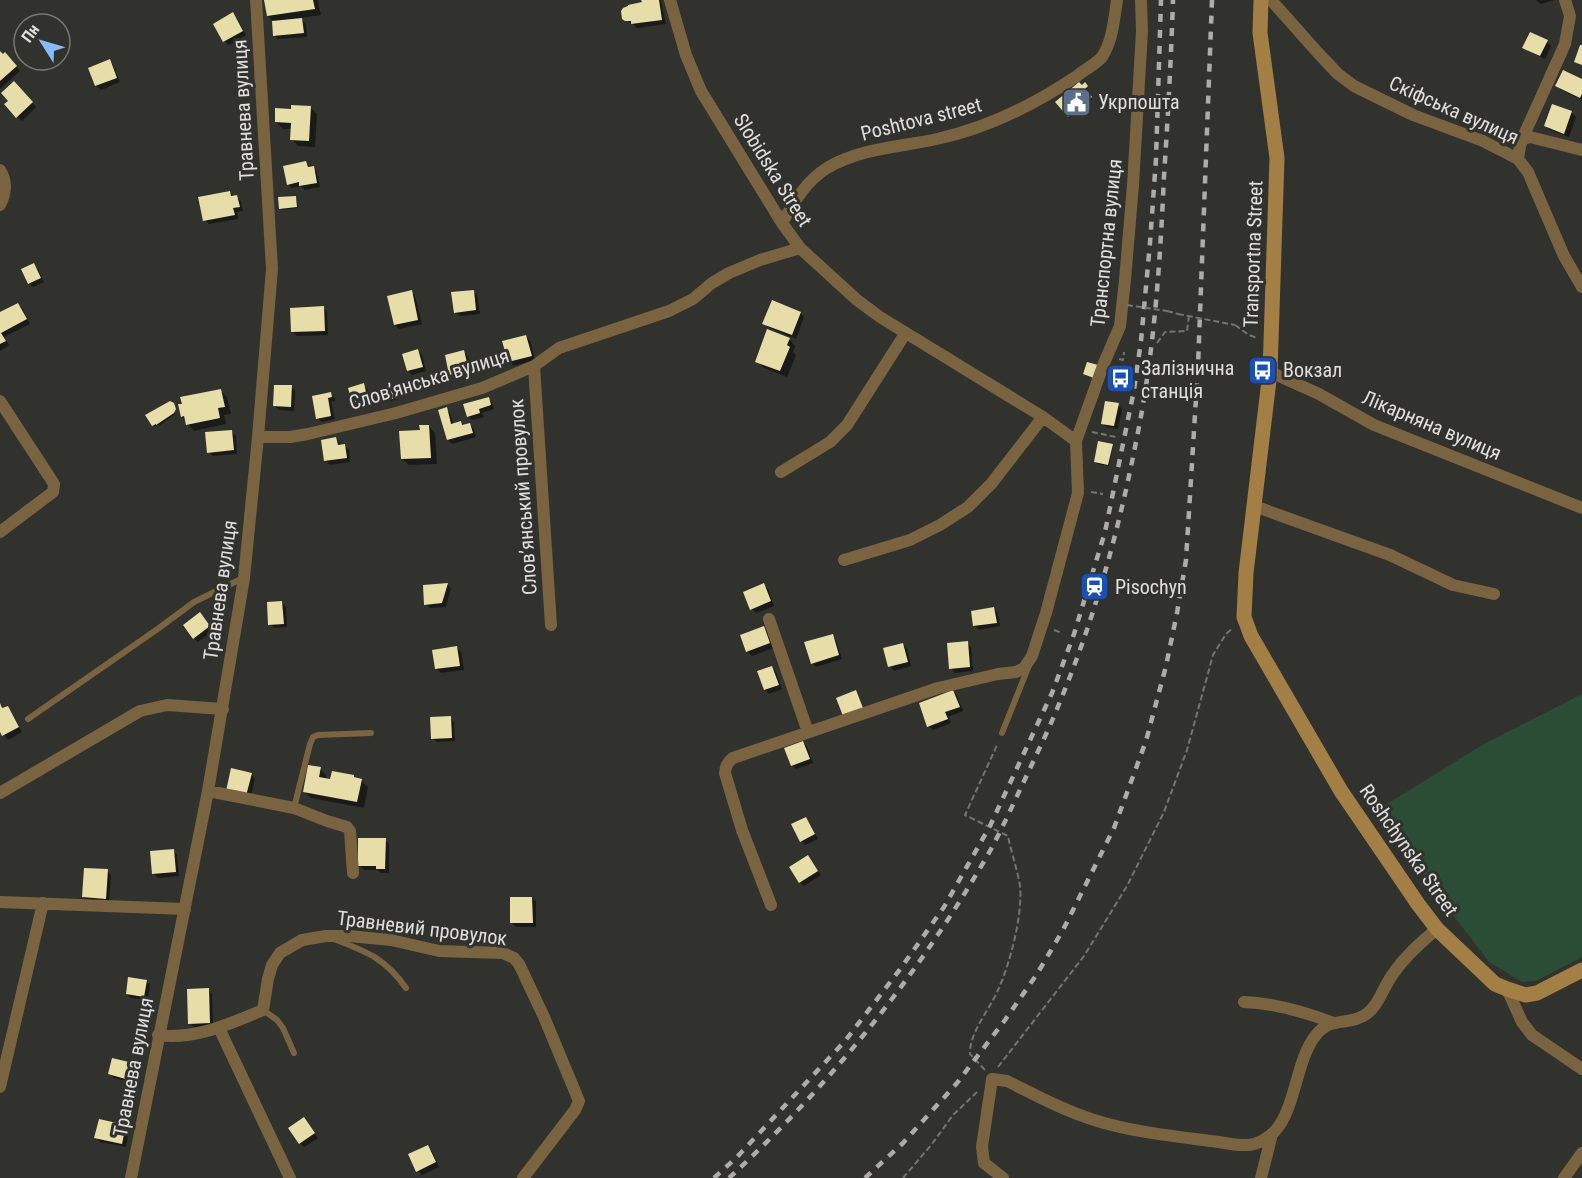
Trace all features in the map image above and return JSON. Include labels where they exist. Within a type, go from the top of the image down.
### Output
[{"type":"street","name":"Травнева вулиця","points":[[131,1178],[208,791],[244,578],[272,269],[256,0]]},
{"type":"street","name":"Slobidska Street","points":[[670,0],[686,55],[701,91],[782,223],[800,248],[856,300],[905,334],[1043,417],[1078,435]]},
{"type":"street","name":"Poshtova street","points":[[782,223],[795,199],[814,177],[828,167],[867,151],[938,139],[989,124],[1049,94],[1081,73],[1100,59],[1109,43],[1117,0]]},
{"type":"street","name":"Транспортна вулиця","points":[[1032,656],[1078,493],[1078,435],[1120,326],[1133,185],[1142,31],[1141,0]]},
{"type":"street","name":"Transportna Street","points":[[1244,617],[1246,573],[1270,372],[1277,158],[1260,33],[1261,0]]},
{"type":"street","name":"Скіфська вулиця","points":[[1271,0],[1338,74],[1354,86],[1413,115],[1483,141],[1518,159],[1528,172],[1564,256],[1582,287]]},
{"type":"street","points":[[1518,159],[1523,139],[1565,44],[1570,16],[1565,0]]},
{"type":"street","points":[[1523,139],[1530,136],[1582,150]]},
{"type":"street","points":[[0,170],[4,176],[5,188],[0,205]]},
{"type":"street","name":"Слов’янська вулиця","points":[[258,437],[290,437],[308,434],[482,388],[534,366],[560,348],[669,311],[693,299],[712,283],[729,273],[760,260],[800,248]]},
{"type":"street","points":[[781,472],[830,442],[847,425],[905,334]]},
{"type":"street","name":"Слов’янський провулок","points":[[534,366],[551,625]]},
{"type":"street","name":"Лікарняна вулиця","points":[[1270,372],[1319,394],[1374,425],[1582,508]]},
{"type":"street","points":[[0,401],[54,484],[54,488],[53,492],[0,532]]},
{"type":"street","points":[[844,560],[910,540],[968,507],[991,484],[1043,417]]},
{"type":"street","points":[[1254,506],[1390,555],[1453,585],[1494,594]]},
{"type":"street","name":"Roshchynska Street","points":[[1244,617],[1251,636],[1341,791],[1412,896],[1437,928],[1495,984],[1507,989]]},
{"type":"street","points":[[769,619],[808,732]]},
{"type":"street","points":[[771,905],[742,830],[725,773],[725,768],[733,758],[938,688],[1016,672],[1024,668],[1032,656]]},
{"type":"street","points":[[0,792],[140,711],[166,705],[222,709]]},
{"type":"street","points":[[208,791],[294,808],[347,827],[350,831],[353,873]]},
{"type":"street","points":[[0,902],[185,909]]},
{"type":"street","points":[[0,1087],[43,903]]},
{"type":"street","points":[[1004,1178],[984,1163],[982,1147],[994,1074],[1094,1120],[1153,1134],[1246,1145],[1258,1142],[1272,1134],[1285,1113],[1313,1037],[1327,1024],[1356,1019],[1371,1010],[1392,974],[1406,957],[1437,928]]},
{"type":"street","name":"Травневий провулок","points":[[263,1010],[272,965],[280,952],[302,940],[326,936],[349,936],[391,940],[439,951],[496,952],[514,958],[539,1006],[579,1101],[575,1110],[523,1178]]},
{"type":"street","points":[[1507,989],[1526,995],[1537,993],[1582,970]]},
{"type":"street","points":[[1507,989],[1522,1022],[1532,1035],[1582,1069]]},
{"type":"street","points":[[1244,1002],[1263,1003],[1303,1012],[1334,1023]]},
{"type":"street","points":[[158,1035],[185,1036],[219,1028],[263,1010]]},
{"type":"street","points":[[219,1028],[290,1178]]},
{"type":"street","points":[[1261,1178],[1272,1134]]},
{"type":"street","points":[[1564,1178],[1582,1153]]},
{"type":"lane","points":[[28,719],[194,602],[244,578]]},
{"type":"lane","points":[[1002,733],[1032,656]]},
{"type":"lane","points":[[294,808],[313,737],[371,733]]},
{"type":"lane","points":[[326,936],[354,947],[386,964],[406,988]]},
{"type":"lane","points":[[263,1010],[277,1020],[283,1028],[294,1053]]},
{"type":"path","points":[[1127,305],[1235,325],[1249,335]]},
{"type":"path","points":[[1157,343],[1165,332],[1187,331],[1189,316]]},
{"type":"path","points":[[1123,360],[1125,347]]},
{"type":"path","points":[[1078,435],[1116,437]]},
{"type":"path","points":[[903,1178],[953,1115],[994,1074],[1084,956],[1127,886],[1164,813],[1187,750],[1213,655],[1226,634],[1244,617]]},
{"type":"path","points":[[994,1074],[970,1054],[970,1048],[998,990],[1009,956],[1018,924],[1020,888],[1008,836],[965,815],[1002,733]]},
{"type":"green space","points":[[1582,694],[1582,957],[1536,981],[1522,982],[1489,962],[1377,810],[1484,744]]},
{"type":"building","points":[[264,0],[313,0],[315,9],[267,16]]},
{"type":"building","points":[[641,0],[659,0],[662,20],[631,24],[631,21],[622,19],[623,8],[642,2]]},
{"type":"building","points":[[233,12],[243,31],[223,42],[213,24]]},
{"type":"building","points":[[302,18],[304,33],[273,36],[272,21]]},
{"type":"building","points":[[1530,32],[1548,40],[1540,56],[1522,48]]},
{"type":"building","points":[[1580,45],[1582,45],[1582,65],[1574,62]]},
{"type":"building","points":[[0,51],[3,54],[5,52],[12,60],[12,70],[0,81]]},
{"type":"building","points":[[110,59],[117,78],[95,86],[88,68]]},
{"type":"building","points":[[1563,70],[1582,79],[1580,98],[1555,86]]},
{"type":"building","points":[[14,81],[33,102],[16,118],[4,104],[8,101],[1,93]]},
{"type":"building","points":[[1079,82],[1082,85],[1085,82],[1088,86],[1085,89],[1092,97],[1068,117],[1055,102]]},
{"type":"building","points":[[1552,104],[1572,111],[1564,134],[1544,126]]},
{"type":"building","points":[[291,105],[311,106],[309,141],[290,140],[291,123],[275,122],[275,108],[291,109]]},
{"type":"building","points":[[306,161],[308,167],[314,166],[317,183],[299,186],[299,182],[287,185],[283,166]]},
{"type":"building","points":[[230,191],[231,196],[237,195],[240,207],[233,208],[235,215],[203,221],[198,197]]},
{"type":"building","points":[[296,196],[297,207],[279,209],[278,197]]},
{"type":"building","points":[[34,263],[41,278],[28,284],[21,269]]},
{"type":"building","points":[[412,290],[418,320],[394,325],[387,296]]},
{"type":"building","points":[[474,290],[476,310],[454,313],[451,292]]},
{"type":"building","points":[[772,300],[801,312],[792,335],[762,324]]},
{"type":"building","points":[[18,303],[27,319],[1,333],[6,341],[0,344],[0,312]]},
{"type":"building","points":[[324,306],[325,331],[291,332],[290,308]]},
{"type":"building","points":[[767,329],[790,338],[787,345],[790,347],[780,371],[755,362]]},
{"type":"building","points":[[526,335],[532,356],[508,362],[502,341]]},
{"type":"building","points":[[418,349],[423,367],[407,371],[402,354]]},
{"type":"building","points":[[464,350],[469,371],[449,375],[445,355]]},
{"type":"building","points":[[1087,362],[1098,365],[1094,378],[1083,374]]},
{"type":"building","points":[[364,383],[368,401],[353,405],[348,388]]},
{"type":"building","points":[[394,384],[398,397],[383,402],[379,389]]},
{"type":"building","points":[[274,385],[292,385],[291,407],[273,406]]},
{"type":"building","points":[[221,389],[225,407],[218,408],[220,418],[186,425],[184,416],[181,417],[178,404],[182,404],[180,397]]},
{"type":"building","points":[[331,392],[332,397],[328,398],[331,416],[316,419],[312,396]]},
{"type":"building","points":[[489,397],[491,405],[479,409],[480,413],[467,417],[463,404]]},
{"type":"building","points":[[170,401],[174,403],[176,409],[174,413],[152,426],[145,415]]},
{"type":"building","points":[[1105,401],[1119,403],[1114,426],[1101,424]]},
{"type":"building","points":[[447,407],[451,424],[461,421],[462,425],[470,423],[473,433],[447,440],[438,410]]},
{"type":"building","points":[[419,425],[429,425],[431,458],[401,459],[399,431],[420,430]]},
{"type":"building","points":[[232,430],[234,450],[207,453],[205,432]]},
{"type":"building","points":[[336,437],[338,445],[345,444],[347,458],[324,461],[321,440]]},
{"type":"building","points":[[1098,441],[1113,444],[1108,465],[1094,462]]},
{"type":"building","points":[[448,583],[442,603],[424,605],[423,585]]},
{"type":"building","points":[[764,583],[771,601],[750,610],[743,592]]},
{"type":"building","points":[[282,601],[284,624],[268,625],[267,602]]},
{"type":"building","points":[[994,607],[997,623],[973,626],[971,611]]},
{"type":"building","points":[[200,612],[210,626],[193,639],[183,625]]},
{"type":"building","points":[[764,626],[770,643],[746,652],[740,635]]},
{"type":"building","points":[[833,634],[839,655],[811,664],[804,642]]},
{"type":"building","points":[[968,641],[970,667],[949,669],[947,643]]},
{"type":"building","points":[[903,643],[908,662],[888,667],[883,648]]},
{"type":"building","points":[[457,646],[460,666],[435,669],[432,650]]},
{"type":"building","points":[[772,666],[779,685],[764,690],[757,671]]},
{"type":"building","points":[[856,690],[863,708],[843,716],[836,698]]},
{"type":"building","points":[[953,690],[960,707],[945,712],[948,719],[927,727],[919,703]]},
{"type":"building","points":[[0,703],[2,708],[8,706],[19,727],[2,736],[0,732]]},
{"type":"building","points":[[451,716],[452,738],[431,739],[430,717]]},
{"type":"building","points":[[803,741],[810,759],[791,766],[784,748]]},
{"type":"building","points":[[308,765],[321,767],[319,777],[330,779],[332,771],[354,775],[362,779],[357,802],[303,792]]},
{"type":"building","points":[[231,768],[252,773],[246,796],[226,791]]},
{"type":"building","points":[[806,817],[815,834],[800,842],[791,824]]},
{"type":"building","points":[[358,838],[386,838],[385,869],[376,869],[376,866],[358,866]]},
{"type":"building","points":[[174,849],[176,872],[152,874],[150,851]]},
{"type":"building","points":[[808,855],[818,871],[799,883],[789,867]]},
{"type":"building","points":[[84,868],[108,869],[106,899],[82,897]]},
{"type":"building","points":[[510,897],[532,897],[533,923],[510,923]]},
{"type":"building","points":[[128,977],[147,980],[144,997],[126,994]]},
{"type":"building","points":[[209,988],[210,1023],[188,1024],[187,989]]},
{"type":"building","points":[[112,1058],[133,1063],[129,1080],[108,1074]]},
{"type":"building","points":[[304,1117],[315,1133],[299,1144],[288,1128]]},
{"type":"building","points":[[99,1119],[126,1125],[122,1144],[94,1138]]},
{"type":"building","points":[[428,1145],[436,1162],[416,1172],[408,1154]]},
{"type":"railway","points":[[714,1178],[737,1157],[845,1041],[944,907],[990,826],[1052,693],[1074,634],[1105,532],[1134,390],[1141,341],[1156,159],[1161,0]]},
{"type":"railway","points":[[729,1178],[802,1106],[836,1068],[931,946],[997,838],[1049,728],[1073,668],[1114,540],[1129,475],[1147,376],[1160,243],[1173,0]]},
{"type":"railway","points":[[865,1178],[903,1143],[957,1083],[1037,974],[1063,930],[1114,828],[1146,741],[1166,666],[1186,560],[1198,366],[1212,0]]},
{"type":"place","name":"Укрпошта","points":[[1077,102]]},
{"type":"place","name":"Вокзал","points":[[1262,370]]},
{"type":"place","name":"Залізнична станція","points":[[1120,379]]},
{"type":"place","name":"Pisochyn","points":[[1094,587]]}]
